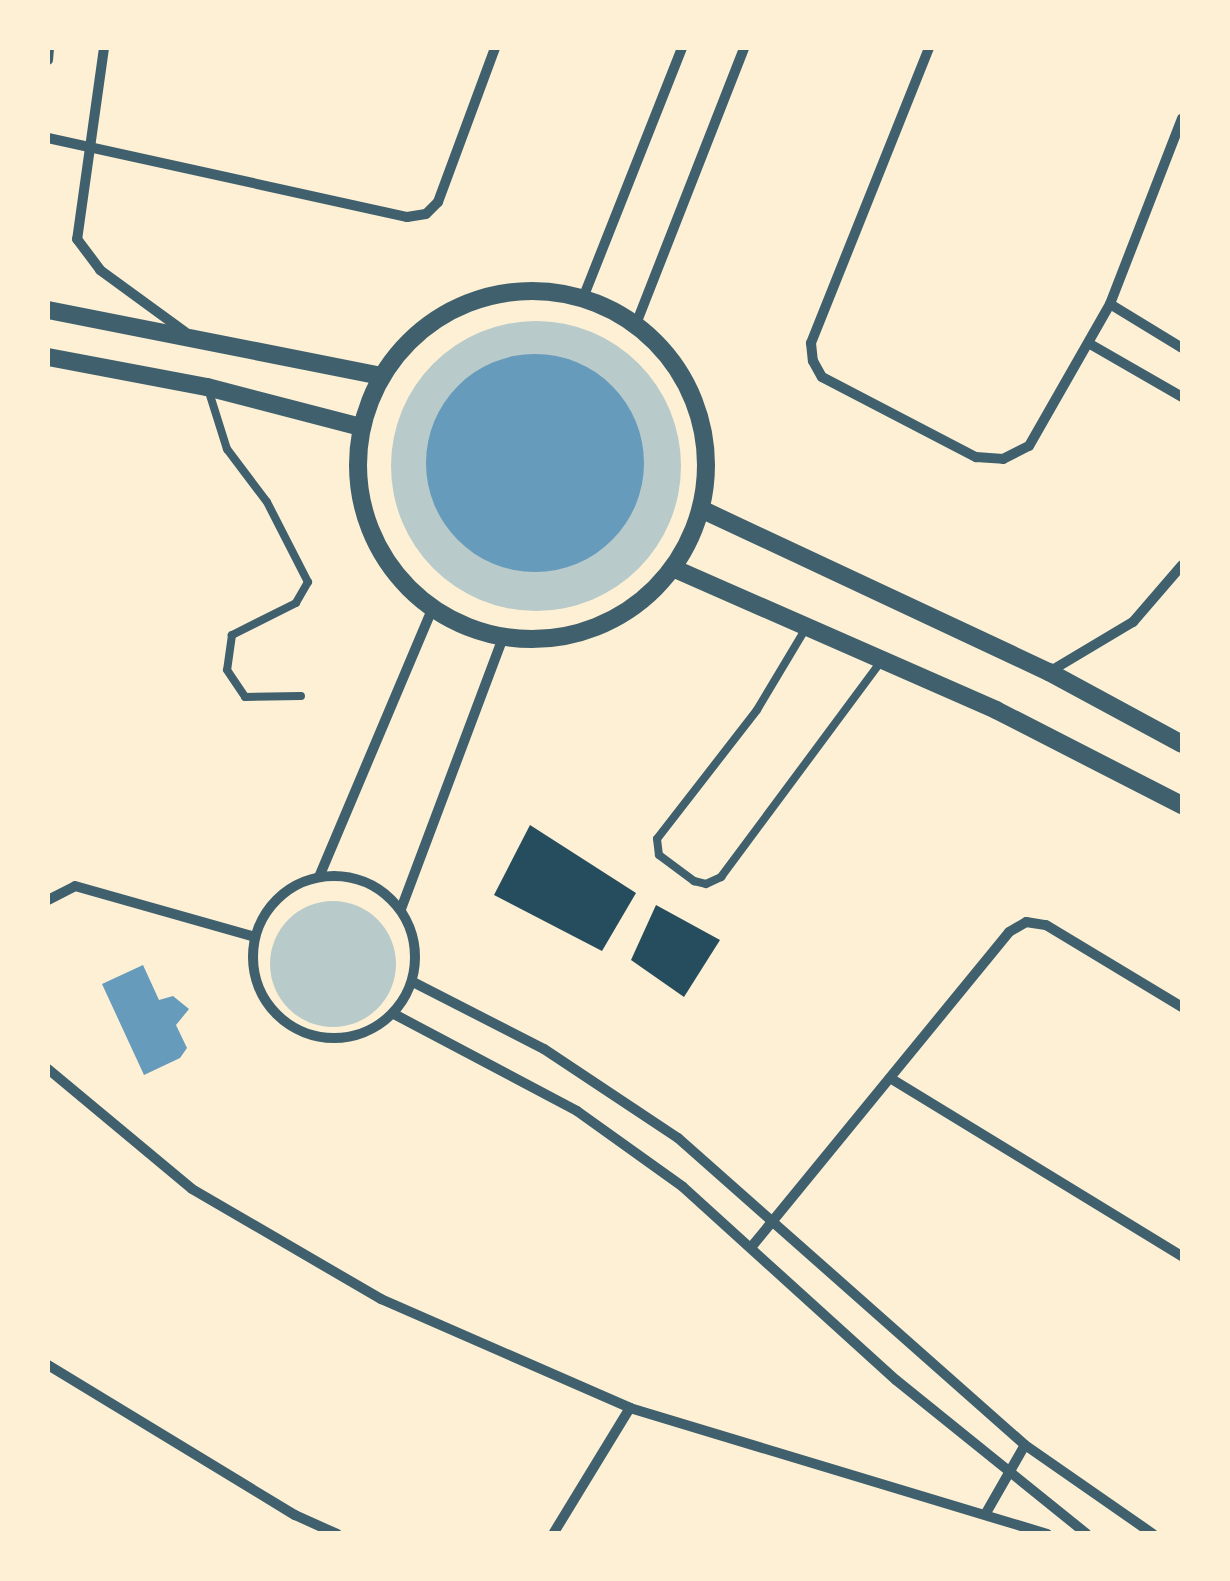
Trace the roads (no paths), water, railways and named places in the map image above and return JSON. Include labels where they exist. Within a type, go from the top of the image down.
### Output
[{"type":"street","points":[[48,60],[50,48]]},
{"type":"street","points":[[104,48],[87,144],[77,239],[84,256],[186,332]]},
{"type":"street","points":[[48,138],[407,217],[426,214],[438,202],[496,48]]},
{"type":"street","points":[[583,298],[682,48]]},
{"type":"street","points":[[636,324],[744,48]]},
{"type":"street","points":[[929,48],[811,343],[813,362],[822,376],[959,448],[1002,459],[1029,446],[1110,304],[1182,118]]},
{"type":"street","points":[[526,290],[583,298],[636,324],[683,376],[706,441],[703,510],[675,569],[628,613],[583,631],[503,638],[432,608],[384,560],[359,496],[360,427],[381,376],[418,332],[468,302],[526,290]]},
{"type":"street","points":[[1110,304],[1182,348]]},
{"type":"street","points":[[48,310],[186,332],[381,376]]},
{"type":"street","points":[[1090,344],[1182,397]]},
{"type":"street","points":[[48,357],[207,388],[360,427]]},
{"type":"street","points":[[703,510],[1049,672],[1182,744]]},
{"type":"street","points":[[1049,672],[1134,622],[1182,565]]},
{"type":"street","points":[[675,569],[996,710],[1182,806]]},
{"type":"street","points":[[319,877],[432,608]]},
{"type":"street","points":[[401,909],[503,638]]},
{"type":"street","points":[[319,877],[350,877],[379,888],[401,909],[416,944],[414,982],[394,1014],[370,1032],[340,1039],[309,1036],[282,1020],[262,997],[253,967],[255,937],[268,909],[290,888],[319,877]]},
{"type":"street","points":[[48,900],[75,886],[255,937]]},
{"type":"street","points":[[753,1245],[1008,932],[1026,922],[1046,925],[1182,1007]]},
{"type":"street","points":[[414,982],[558,1058],[678,1138],[773,1217],[1025,1445],[1152,1534]]},
{"type":"street","points":[[394,1014],[577,1110],[753,1245],[1008,1475],[1087,1534]]},
{"type":"street","points":[[48,1069],[192,1189],[364,1289],[630,1408],[1047,1534]]},
{"type":"street","points":[[890,1078],[1182,1256]]},
{"type":"street","points":[[48,1365],[295,1516],[337,1534]]},
{"type":"street","points":[[553,1534],[630,1408]]},
{"type":"street","points":[[986,1513],[1025,1445]]},
{"type":"lane","points":[[207,388],[227,449],[267,502],[308,582],[296,603],[232,634],[227,670],[245,698],[302,696]]},
{"type":"lane","points":[[806,628],[757,710],[658,839],[659,855],[694,881],[706,884],[722,877],[882,660]]},
{"type":"water","points":[[535,354],[577,363],[612,386],[635,421],[644,463],[635,505],[612,540],[577,563],[535,572],[493,563],[458,540],[435,505],[426,463],[435,421],[458,386],[493,363]]},
{"type":"water","points":[[143,965],[159,1000],[173,996],[189,1009],[176,1025],[187,1048],[180,1058],[144,1075],[102,984]]}]
